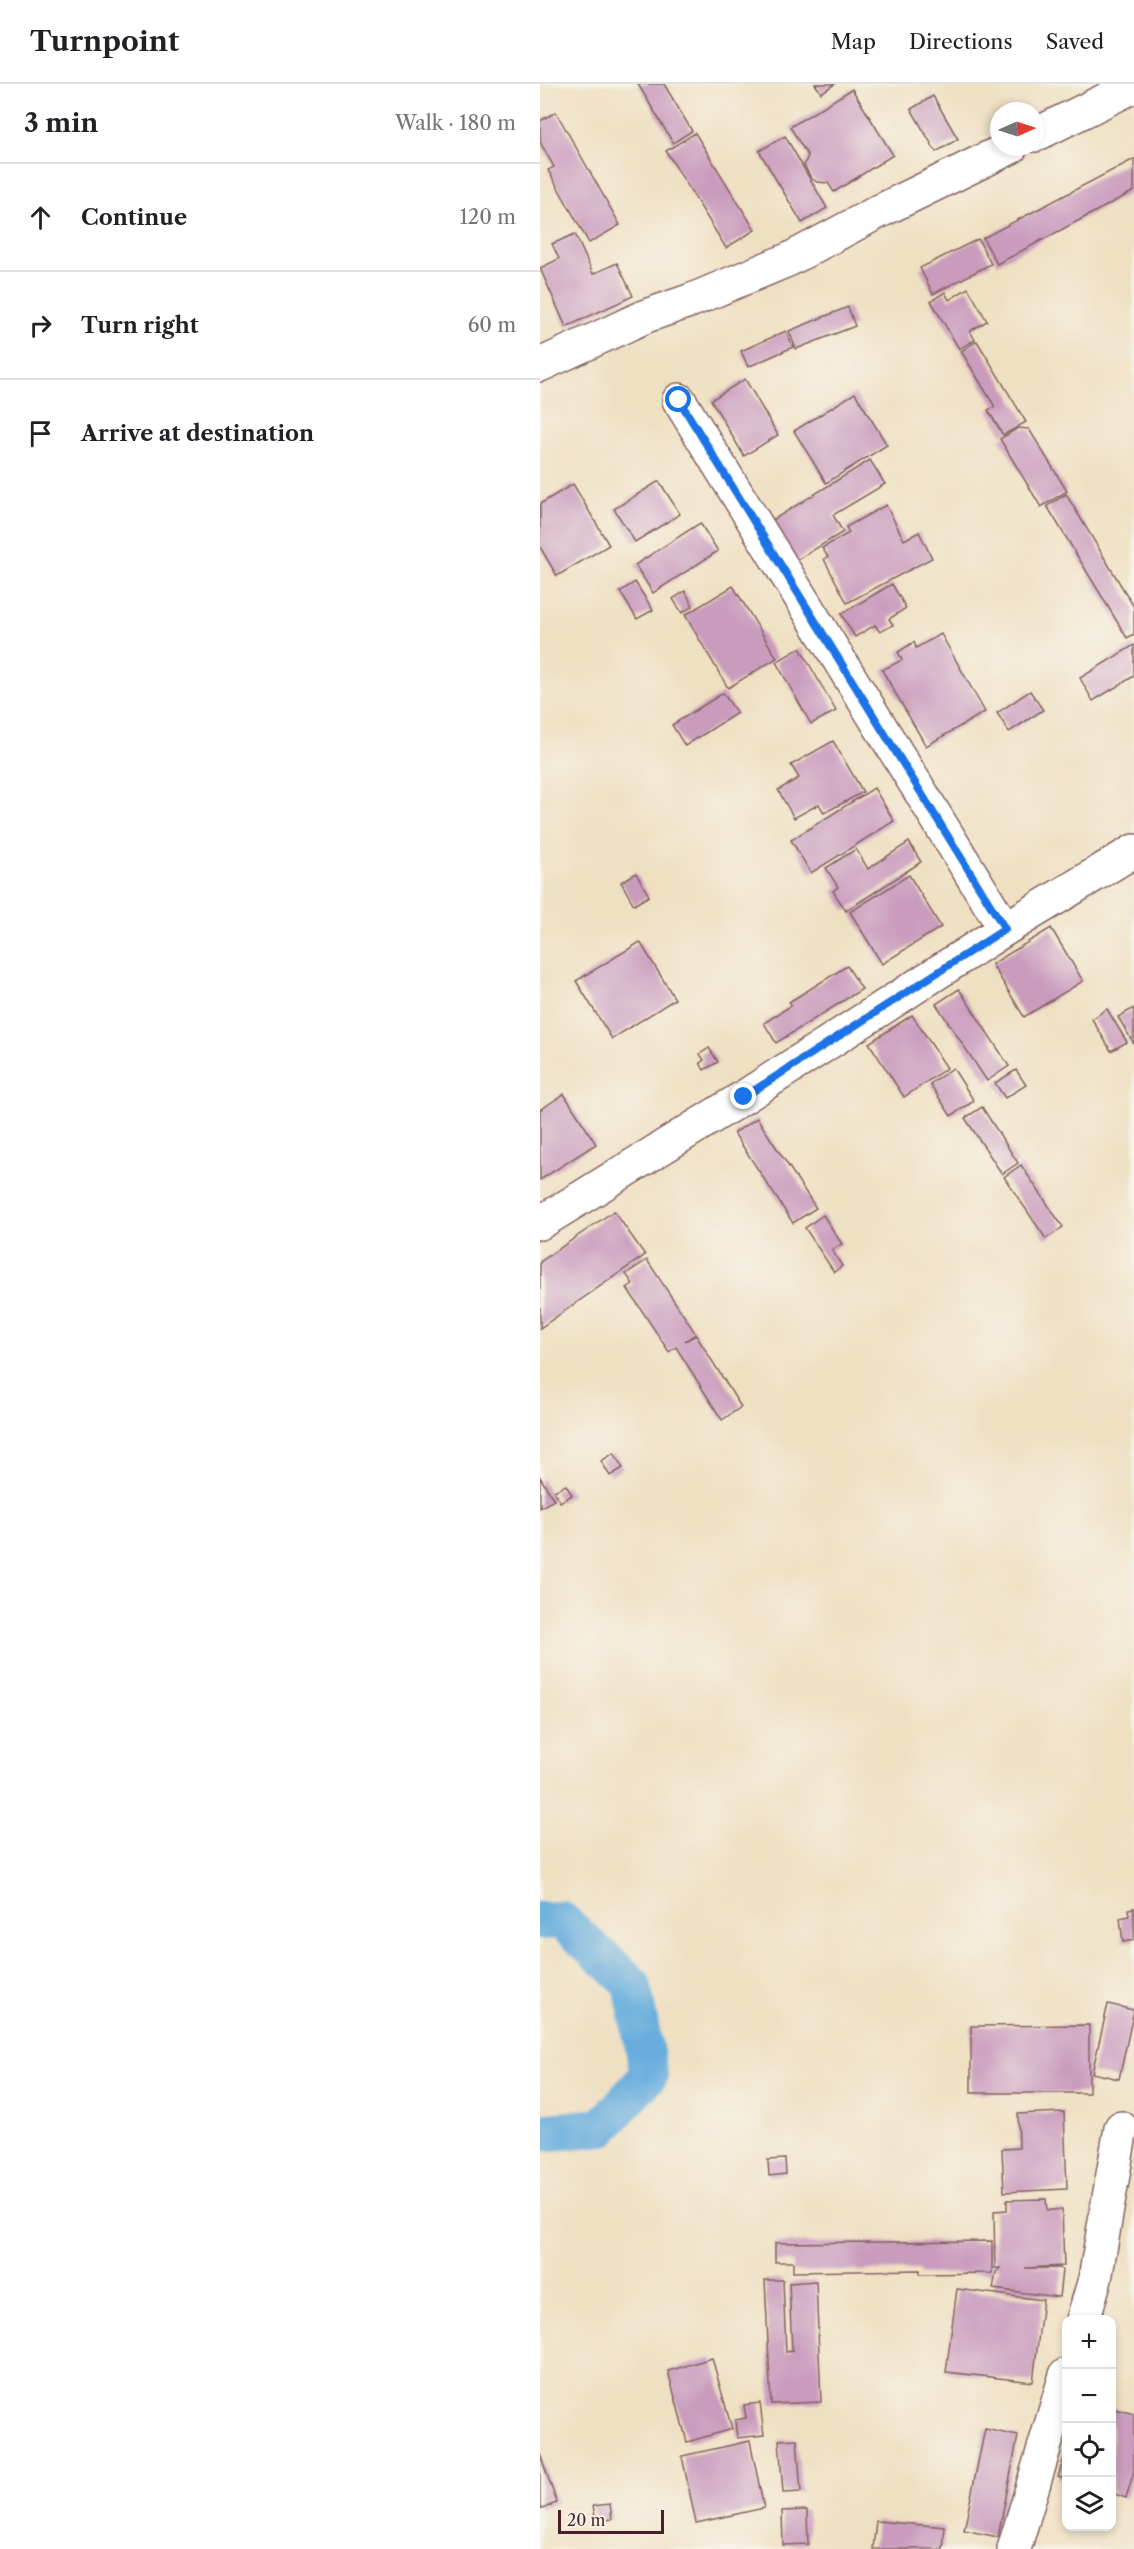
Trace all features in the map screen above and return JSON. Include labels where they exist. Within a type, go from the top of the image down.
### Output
[{"type":"street","points":[[1044,131],[1134,86]]},
{"type":"street","points":[[540,365],[646,316],[692,300],[789,259],[993,156]]},
{"type":"street","points":[[679,400],[1005,929]]},
{"type":"street","points":[[540,1223],[744,1097],[1005,929],[1134,851]]},
{"type":"street","points":[[1084,2315],[1095,2279],[1121,2128]]},
{"type":"street","points":[[1014,2549],[1062,2388]]},
{"type":"building","points":[[638,84],[664,84],[692,131],[673,143]]},
{"type":"building","points":[[815,84],[835,84],[821,93]]},
{"type":"building","points":[[852,89],[893,155],[834,192],[828,183],[817,182],[811,178],[804,165],[808,156],[790,127]]},
{"type":"building","points":[[933,96],[958,139],[936,152],[911,109]]},
{"type":"building","points":[[556,112],[620,225],[589,243],[548,170],[554,167],[540,142],[540,121]]},
{"type":"building","points":[[695,133],[755,230],[726,248],[666,151]]},
{"type":"building","points":[[785,136],[827,208],[802,223],[759,151]]},
{"type":"building","points":[[1134,159],[1134,191],[997,264],[983,238]]},
{"type":"building","points":[[575,234],[593,274],[617,263],[633,296],[566,327],[540,268],[559,259],[552,244]]},
{"type":"building","points":[[978,239],[991,264],[933,294],[920,268]]},
{"type":"building","points":[[968,288],[987,321],[970,331],[975,340],[959,349],[931,301],[945,292],[949,300]]},
{"type":"building","points":[[848,307],[855,326],[796,349],[789,331]]},
{"type":"building","points":[[786,331],[793,347],[748,367],[741,351]]},
{"type":"building","points":[[977,341],[1026,422],[1003,435],[988,410],[995,407],[961,351]]},
{"type":"building","points":[[745,379],[778,435],[744,456],[711,400]]},
{"type":"building","points":[[855,393],[887,445],[826,483],[794,431]]},
{"type":"building","points":[[1018,428],[1029,429],[1067,491],[1041,507],[1000,439]]},
{"type":"building","points":[[870,460],[885,484],[833,515],[843,532],[789,565],[771,521]]},
{"type":"building","points":[[659,481],[680,514],[635,542],[614,509]]},
{"type":"building","points":[[573,484],[609,545],[557,576],[540,547],[540,504]]},
{"type":"building","points":[[1066,494],[1134,607],[1134,634],[1127,638],[1047,506]]},
{"type":"building","points":[[886,505],[904,540],[919,532],[932,558],[847,603],[824,559],[828,557],[822,548],[849,533],[846,527]]},
{"type":"building","points":[[700,523],[718,551],[653,593],[635,565]]},
{"type":"building","points":[[635,582],[653,610],[637,619],[620,592]]},
{"type":"building","points":[[892,584],[906,608],[889,619],[893,625],[880,632],[875,625],[855,637],[841,614]]},
{"type":"building","points":[[733,586],[777,658],[728,688],[685,615]]},
{"type":"building","points":[[685,591],[693,606],[682,613],[673,599]]},
{"type":"building","points":[[941,634],[985,712],[926,746],[882,670],[902,660],[898,652],[914,642],[916,648]]},
{"type":"building","points":[[1134,645],[1134,676],[1093,701],[1080,678]]},
{"type":"building","points":[[800,648],[836,711],[811,724],[776,662]]},
{"type":"building","points":[[1030,691],[1043,710],[1009,732],[997,713]]},
{"type":"building","points":[[723,693],[737,713],[685,746],[672,725]]},
{"type":"building","points":[[833,741],[863,792],[824,813],[819,804],[794,818],[778,790],[799,778],[791,765]]},
{"type":"building","points":[[874,788],[894,821],[811,873],[791,840]]},
{"type":"building","points":[[909,842],[921,862],[846,911],[833,891],[838,887],[826,868],[856,849],[868,869]]},
{"type":"building","points":[[636,873],[649,896],[634,905],[621,882]]},
{"type":"building","points":[[909,875],[941,927],[882,964],[850,912]]},
{"type":"building","points":[[1051,928],[1083,981],[1024,1017],[992,964]]},
{"type":"building","points":[[640,942],[675,999],[612,1039],[576,981]]},
{"type":"building","points":[[847,966],[862,989],[776,1043],[764,1023],[792,1005],[789,1002]]},
{"type":"building","points":[[959,989],[1009,1066],[987,1081],[936,1004]]},
{"type":"building","points":[[1134,1008],[1134,1044],[1118,1017]]},
{"type":"building","points":[[1107,1009],[1127,1042],[1111,1051],[1092,1019]]},
{"type":"building","points":[[912,1015],[947,1068],[904,1097],[869,1043]]},
{"type":"building","points":[[709,1048],[718,1062],[704,1070],[700,1063],[704,1060],[700,1054]]},
{"type":"building","points":[[953,1068],[974,1101],[951,1116],[930,1084]]},
{"type":"building","points":[[1016,1070],[1026,1085],[1005,1098],[995,1083]]},
{"type":"building","points":[[564,1094],[596,1144],[540,1180],[540,1110]]},
{"type":"building","points":[[982,1107],[1018,1163],[1002,1174],[965,1118]]},
{"type":"building","points":[[757,1118],[816,1208],[793,1223],[734,1133]]},
{"type":"building","points":[[1021,1165],[1063,1227],[1046,1239],[1004,1177]]},
{"type":"building","points":[[614,1211],[645,1255],[540,1328],[540,1262]]},
{"type":"building","points":[[823,1215],[842,1244],[832,1250],[842,1266],[834,1272],[805,1228]]},
{"type":"building","points":[[647,1260],[696,1334],[685,1341],[696,1335],[741,1407],[722,1420],[676,1347],[669,1352],[627,1288],[633,1284],[626,1274]]},
{"type":"building","points":[[614,1453],[623,1468],[610,1476],[601,1461]]},
{"type":"building","points":[[540,1477],[554,1500],[540,1508]]},
{"type":"building","points":[[566,1485],[572,1495],[560,1502],[554,1491]]},
{"type":"building","points":[[1134,1908],[1134,1940],[1123,1942],[1120,1918],[1129,1916],[1128,1909]]},
{"type":"building","points":[[1108,2004],[1134,2010],[1119,2079],[1092,2073]]},
{"type":"building","points":[[1089,2025],[1089,2093],[971,2093],[971,2026]]},
{"type":"building","points":[[1064,2112],[1067,2189],[1004,2192],[1002,2149],[1019,2148],[1018,2114]]},
{"type":"building","points":[[785,2159],[786,2174],[769,2176],[768,2160]]},
{"type":"building","points":[[1046,2199],[1047,2210],[1062,2210],[1064,2266],[1025,2268],[1060,2268],[1062,2270],[1059,2297],[993,2289],[996,2272],[1000,2268],[995,2268],[994,2211],[1007,2210],[1007,2200]]},
{"type":"building","points":[[992,2241],[992,2273],[920,2274],[920,2270],[793,2272],[793,2262],[775,2262],[775,2243]]},
{"type":"building","points":[[765,2280],[783,2280],[786,2352],[792,2351],[789,2283],[816,2281],[821,2402],[771,2404]]},
{"type":"building","points":[[957,2289],[1043,2300],[1033,2382],[946,2372]]},
{"type":"building","points":[[712,2358],[732,2429],[687,2442],[668,2371]]},
{"type":"building","points":[[760,2403],[764,2435],[737,2438],[735,2420],[746,2418],[744,2405]]},
{"type":"building","points":[[1116,2409],[1134,2414],[1134,2471],[1126,2498],[1116,2494]]},
{"type":"building","points":[[985,2429],[1018,2436],[998,2537],[964,2530]]},
{"type":"building","points":[[797,2439],[801,2492],[783,2493],[779,2440]]},
{"type":"building","points":[[750,2441],[764,2508],[696,2523],[682,2456]]},
{"type":"building","points":[[540,2454],[557,2503],[540,2509]]},
{"type":"building","points":[[1062,2464],[1062,2478],[1058,2477]]},
{"type":"building","points":[[610,2504],[612,2519],[596,2522],[593,2506]]},
{"type":"building","points":[[807,2510],[808,2544],[783,2545],[782,2511]]},
{"type":"building","points":[[876,2521],[945,2527],[943,2549],[873,2549]]},
{"type":"waterway","points":[[540,1921],[561,1920],[632,1984],[649,2075],[602,2127],[540,2133]]},
{"type":"route","points":[[679,400],[1005,929],[744,1097]]}]
